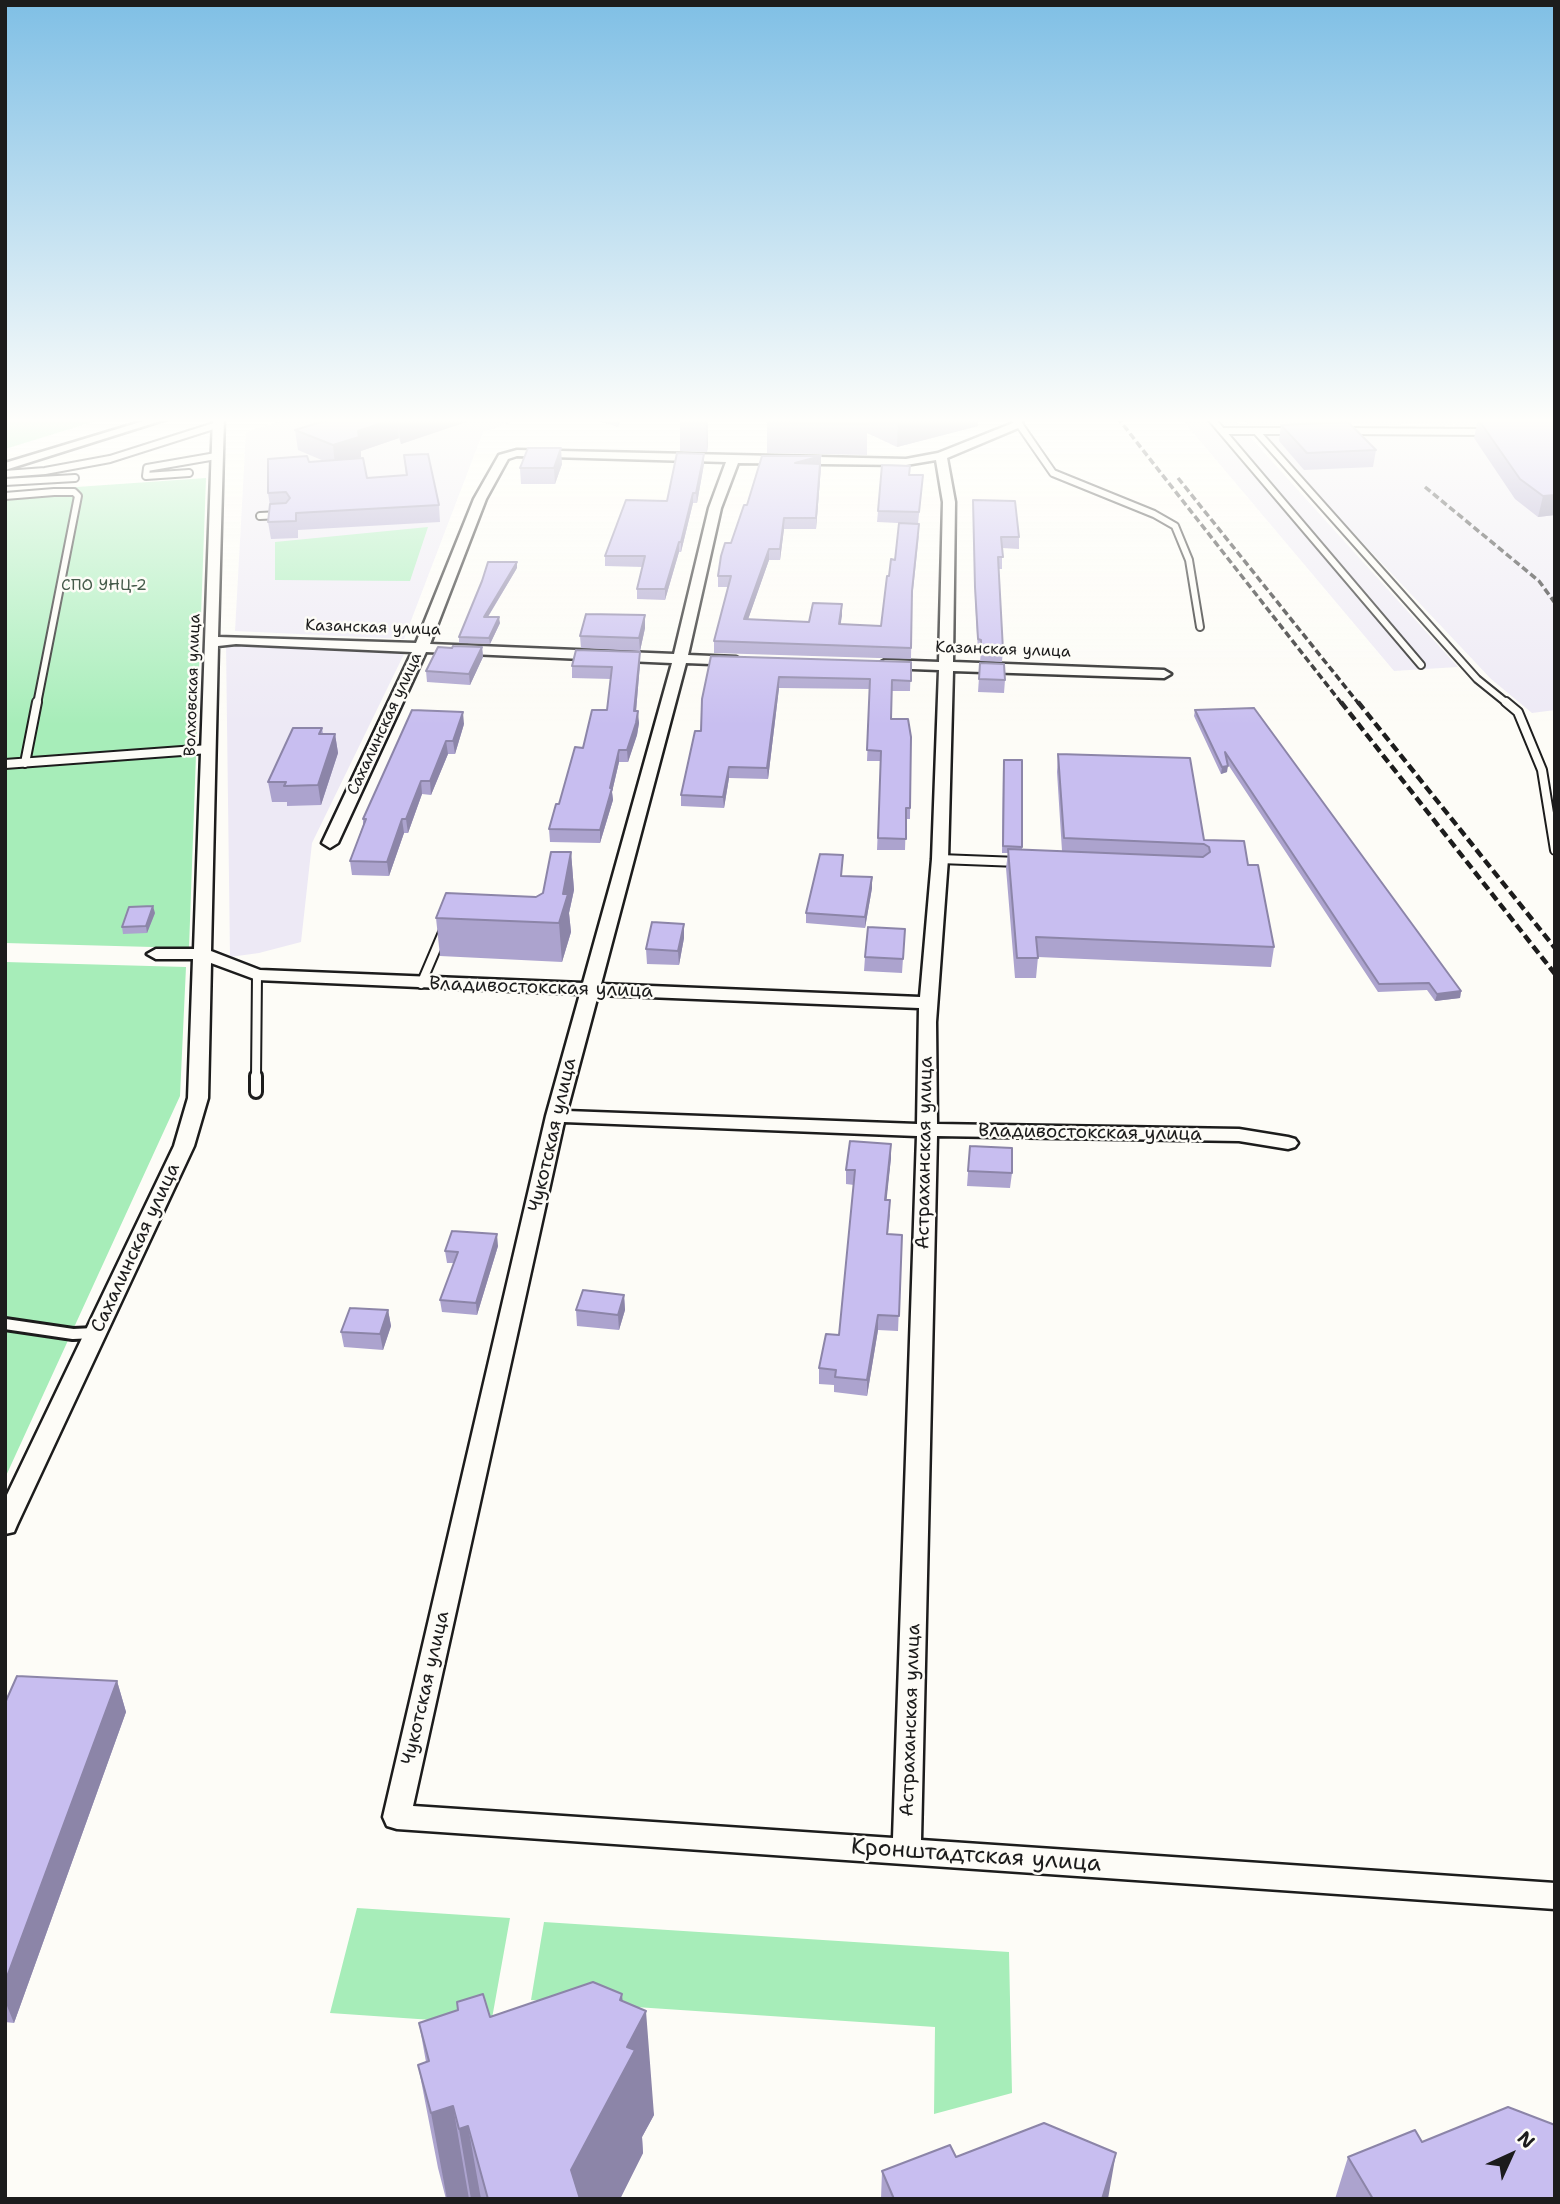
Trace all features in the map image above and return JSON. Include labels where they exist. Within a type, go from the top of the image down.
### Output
[{"type":"street","name":"Волховская улица","points":[[203,954],[215,520]]},
{"type":"street","name":"Сахалинская улица","points":[[330,843],[421,648],[472,520]]},
{"type":"street","name":"Чукотская улица","points":[[397,1817],[556,1116],[681,659],[712,520]]},
{"type":"street","name":"Астраханская улица","points":[[907,1852],[929,1003],[940,859],[949,520]]},
{"type":"street","name":"Казанская улица","points":[[212,642],[750,661]]},
{"type":"street","name":"Казанская улица","points":[[876,664],[1164,674]]},
{"type":"street","name":"Владивостокская улица","points":[[156,954],[203,954],[257,975],[421,984],[929,1003]]},
{"type":"street","name":"Сахалинская улица","points":[[5,1525],[184,1146],[198,1098],[203,954]]},
{"type":"street","name":"Владивостокская улица","points":[[556,1116],[927,1130],[1239,1135],[1288,1143]]},
{"type":"street","name":"Кронштадтская улица","points":[[397,1817],[1555,1896]]},
{"type":"lane","points":[[25,763],[73,520]]},
{"type":"lane","points":[[1164,520],[1175,526],[1189,560],[1200,627]]},
{"type":"lane","points":[[1298,520],[1421,665]]},
{"type":"lane","points":[[1335,520],[1477,679],[1518,712],[1542,770],[1555,850]]},
{"type":"lane","points":[[5,765],[209,749]]},
{"type":"lane","points":[[940,859],[1022,862]]},
{"type":"lane","points":[[421,984],[446,925],[459,925]]},
{"type":"lane","points":[[256,1092],[257,975]]},
{"type":"lane","points":[[5,1324],[73,1334],[96,1333]]},
{"type":"shaded area","points":[[241,520],[449,520],[404,639],[235,631]]},
{"type":"shaded area","points":[[1267,520],[1325,520],[1458,667],[1394,671]]},
{"type":"shaded area","points":[[1341,520],[1555,520],[1555,710],[1532,713],[1491,679]]},
{"type":"shaded area","points":[[226,645],[405,652],[312,843],[301,942],[230,957]]},
{"type":"green space","name":"СПО УНЦ-2","points":[[5,520],[204,520],[189,948],[5,943]]},
{"type":"green space","points":[[428,527],[410,581],[275,580],[275,542]]},
{"type":"green space","points":[[5,962],[186,967],[180,1096],[5,1478]]},
{"type":"green space","points":[[357,1908],[510,1918],[491,2024],[330,2013]]},
{"type":"green space","points":[[544,1922],[1009,1952],[1012,2093],[934,2114],[935,2027],[531,2000]]},
{"type":"building","points":[[268,520],[296,520],[296,521],[268,522]]},
{"type":"building","points":[[619,520],[686,520],[665,589],[637,589],[645,556],[605,556]]},
{"type":"building","points":[[739,520],[784,520],[780,549],[769,549],[744,619],[809,622],[813,603],[842,604],[839,624],[881,626],[887,576],[891,559],[895,560],[899,523],[919,524],[912,591],[911,648],[714,641],[731,576],[718,576],[721,556],[725,543],[731,543]]},
{"type":"building","points":[[973,520],[1017,520],[1019,537],[1001,537],[1003,557],[998,557],[1003,650],[981,649],[975,587]]},
{"type":"building","points":[[488,562],[517,562],[484,617],[499,617],[489,638],[459,637],[482,581]]},
{"type":"building","points":[[586,614],[645,615],[639,638],[580,636]]},
{"type":"building","points":[[438,647],[482,647],[469,674],[426,671]]},
{"type":"building","points":[[576,650],[640,652],[634,711],[638,711],[636,723],[627,750],[619,750],[600,830],[549,829],[575,747],[583,748],[592,710],[607,710],[612,667],[572,666]]},
{"type":"building","points":[[711,656],[911,662],[911,681],[892,680],[891,719],[908,719],[911,737],[910,808],[906,808],[906,839],[878,838],[881,751],[867,750],[870,679],[779,677],[767,768],[729,767],[723,797],[681,795],[695,731],[701,731],[702,699]]},
{"type":"building","points":[[980,663],[1004,664],[1005,680],[979,679]]},
{"type":"building","points":[[1254,708],[1461,991],[1437,994],[1429,983],[1379,984],[1225,752],[1228,766],[1222,767],[1195,710]]},
{"type":"building","points":[[412,710],[463,712],[453,741],[446,741],[430,781],[421,781],[406,819],[402,819],[387,862],[350,861],[366,819],[363,819]]},
{"type":"building","points":[[293,728],[322,728],[319,734],[335,734],[318,785],[284,786],[286,782],[268,782]]},
{"type":"building","points":[[1058,754],[1190,758],[1204,840],[1244,841],[1248,865],[1258,865],[1274,947],[1036,937],[1038,958],[1017,958],[1008,849],[1203,857],[1210,852],[1209,847],[1204,844],[1064,838]]},
{"type":"building","points":[[1004,760],[1022,760],[1022,847],[1003,846]]},
{"type":"building","points":[[551,852],[571,852],[563,894],[568,894],[559,923],[436,918],[446,893],[536,897],[543,893]]},
{"type":"building","points":[[820,854],[843,855],[841,876],[872,877],[865,917],[806,913]]},
{"type":"building","points":[[153,906],[146,926],[122,927],[129,907]]},
{"type":"building","points":[[652,922],[684,924],[678,951],[646,949]]},
{"type":"building","points":[[868,927],[905,929],[903,959],[865,957]]},
{"type":"building","points":[[850,1141],[891,1144],[885,1200],[890,1200],[887,1234],[902,1235],[899,1316],[878,1315],[867,1380],[835,1377],[836,1370],[819,1368],[826,1334],[839,1335],[855,1170],[846,1170]]},
{"type":"building","points":[[970,1146],[1012,1148],[1012,1173],[968,1171]]},
{"type":"building","points":[[452,1231],[497,1234],[476,1303],[440,1300],[458,1252],[445,1251]]},
{"type":"building","points":[[583,1290],[624,1295],[618,1315],[576,1310]]},
{"type":"building","points":[[350,1308],[388,1310],[380,1334],[341,1332]]},
{"type":"building","points":[[17,1676],[117,1681],[5,1982],[5,1703]]},
{"type":"building","points":[[593,1982],[622,1994],[620,2000],[646,2011],[627,2047],[635,2050],[571,2170],[580,2199],[488,2199],[468,2126],[459,2129],[453,2106],[431,2113],[418,2065],[429,2061],[419,2023],[458,2010],[457,2002],[483,1994],[490,2017]]},
{"type":"building","points":[[1508,2107],[1555,2125],[1555,2199],[1373,2199],[1348,2157],[1415,2130],[1422,2142]]},
{"type":"building","points":[[1044,2123],[1116,2153],[1102,2199],[894,2199],[882,2171],[950,2145],[956,2157]]},
{"type":"railway","points":[[1198,520],[1342,704]]},
{"type":"railway","points":[[1212,520],[1359,704]]},
{"type":"railway","points":[[1465,520],[1539,581],[1555,603]]},
{"type":"railway","points":[[1341,702],[1555,974]]},
{"type":"railway","points":[[1358,702],[1555,948]]}]
